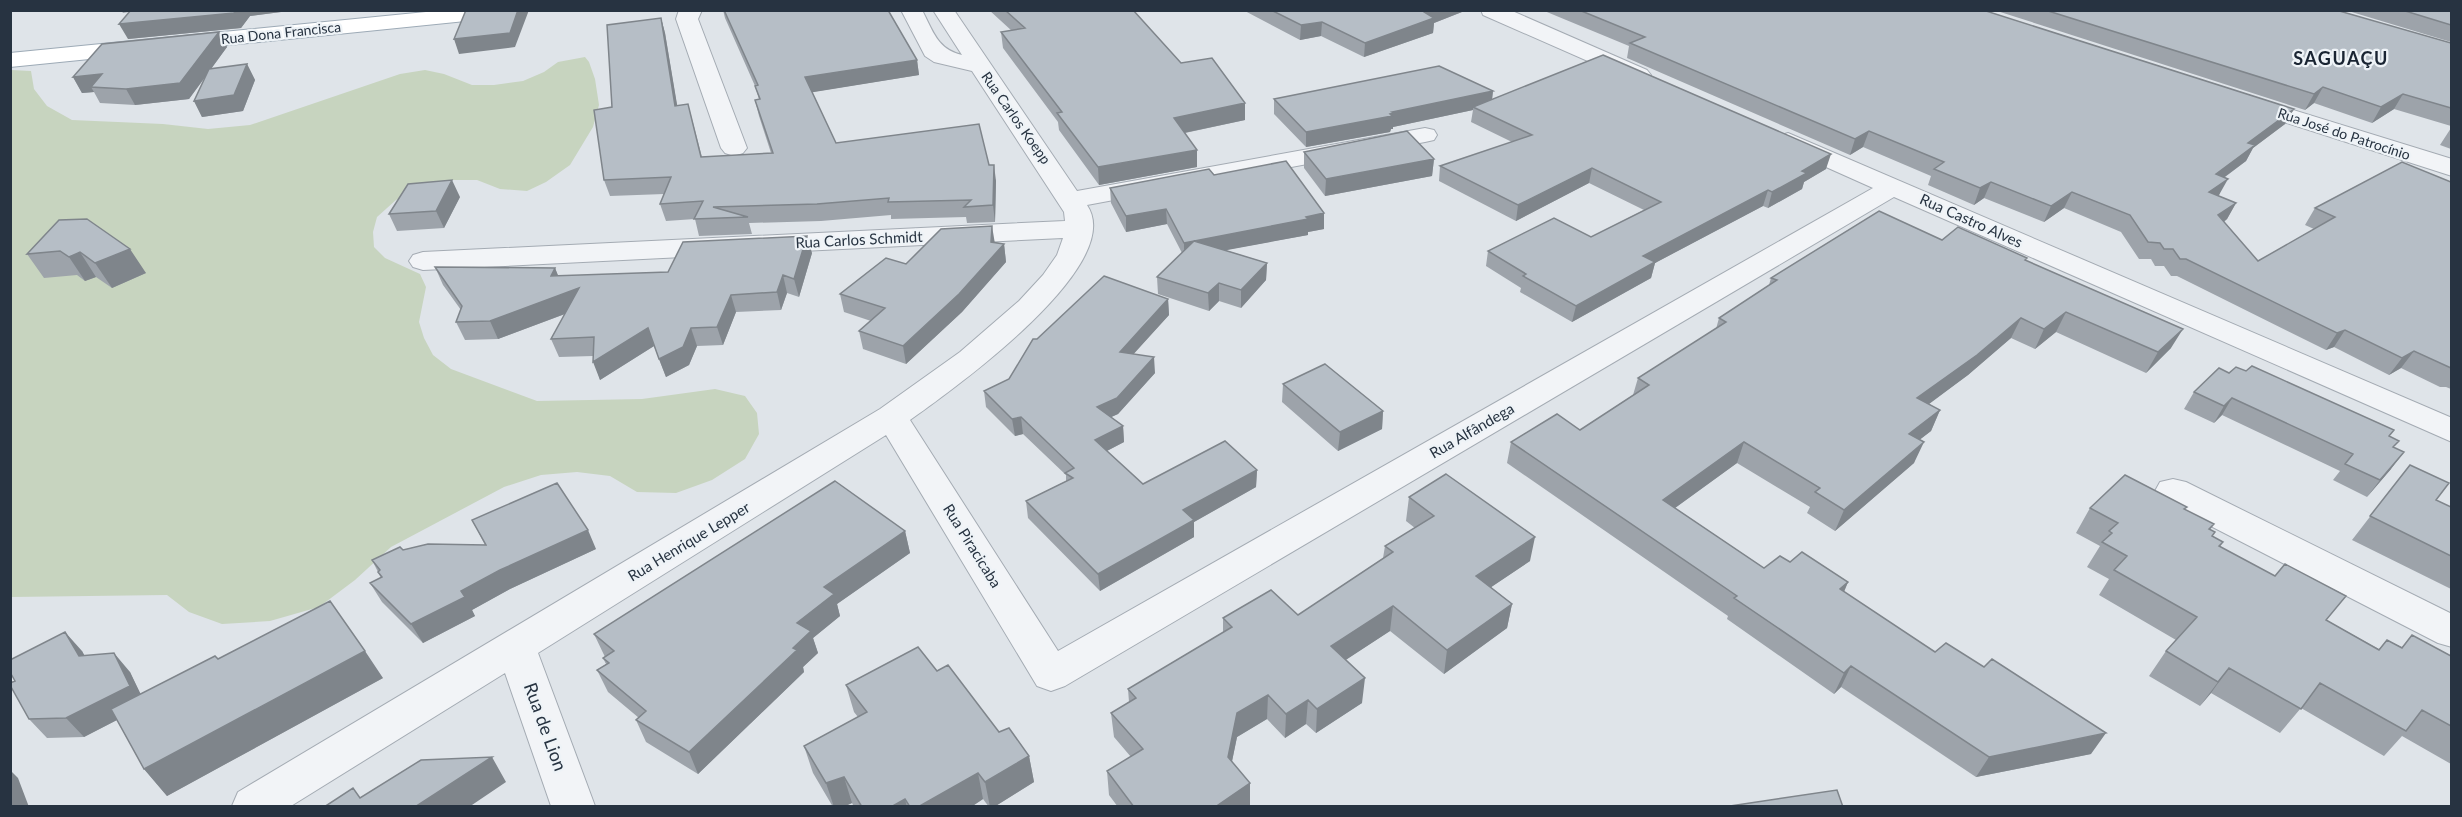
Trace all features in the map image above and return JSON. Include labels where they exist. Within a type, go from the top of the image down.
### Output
[{"type":"main road","name":"Rua Dona Francisca","points":[[10,60],[516,10]]},
{"type":"street","points":[[692,10],[687,14],[687,18],[734,148]]},
{"type":"street","points":[[911,10],[933,51],[942,57],[980,66]]},
{"type":"street","name":"Rua Carlos Koepp","points":[[943,10],[1076,215]]},
{"type":"street","points":[[1491,10],[1665,87]]},
{"type":"street","name":"Rua José do Patrocínio","points":[[2224,95],[2451,168]]},
{"type":"street","name":"Rua Castro Alves","points":[[1763,129],[2451,432]]},
{"type":"street","name":"Rua Carlos Schmidt","points":[[423,261],[1076,215],[1425,135]]},
{"type":"street","name":"Rua Alfândega","points":[[1052,675],[1893,187]]},
{"type":"street","name":"Rua Henrique Lepper","points":[[254,807],[892,417],[956,372],[1003,333],[1059,274],[1073,251],[1076,215]]},
{"type":"street","name":"Rua Piracicaba","points":[[892,417],[1052,675]]},
{"type":"street","points":[[2173,491],[2451,632]]},
{"type":"street","name":"Rua de Lion","points":[[516,647],[573,807]]},
{"type":"green space","points":[[585,57],[595,79],[599,105],[593,127],[570,165],[546,182],[527,191],[500,189],[477,180],[450,180],[421,186],[396,200],[377,217],[373,232],[374,247],[385,258],[420,274],[426,287],[419,322],[424,338],[433,355],[451,369],[537,401],[642,399],[715,389],[745,396],[757,413],[759,434],[745,459],[712,480],[676,493],[637,492],[610,476],[577,472],[541,475],[504,487],[391,547],[355,580],[319,607],[270,621],[222,624],[189,612],[167,595],[11,597],[11,70],[31,71],[34,89],[47,106],[72,120],[163,124],[208,129],[250,125],[400,74],[425,70],[444,74],[472,85],[494,85],[523,81],[544,72],[558,62]]},
{"type":"building","points":[[131,10],[236,10],[234,13],[119,24]]},
{"type":"building","points":[[466,10],[518,10],[510,33],[454,39]]},
{"type":"building","points":[[724,10],[888,10],[917,60],[805,77],[836,143],[979,124],[989,165],[994,165],[993,205],[964,207],[971,200],[888,202],[889,198],[817,204],[713,207],[748,217],[694,219],[703,201],[660,204],[671,177],[604,180],[594,110],[612,107],[607,25],[661,18],[675,106],[688,104],[701,157],[773,153],[755,100],[760,99],[755,86],[758,85]]},
{"type":"building","points":[[1005,10],[1133,10],[1181,63],[1212,58],[1245,103],[1174,118],[1197,150],[1098,167],[1057,113],[1062,112],[1001,32],[1025,28]]},
{"type":"building","points":[[1271,10],[1429,10],[1424,12],[1434,18],[1365,43],[1322,22],[1301,25]]},
{"type":"building","points":[[1579,10],[1983,10],[2294,109],[2248,143],[2255,145],[2216,174],[2228,179],[2209,192],[2236,203],[2218,215],[2258,261],[2335,217],[2315,208],[2402,162],[2451,182],[2451,368],[2414,351],[2402,358],[2345,330],[2337,333],[2186,259],[2180,259],[2173,249],[2164,249],[2160,243],[2148,242],[2130,215],[2072,192],[2051,206],[1991,182],[1980,188],[1934,169],[1944,162],[1869,131],[1855,139],[1630,43],[1645,37]]},
{"type":"building","points":[[2045,10],[2336,10],[2451,43],[2451,108],[2403,94],[2381,107],[2323,87],[2314,94]]},
{"type":"building","points":[[2402,10],[2451,10],[2451,25]]},
{"type":"building","points":[[219,32],[180,83],[126,89],[91,87],[102,74],[73,77],[102,44]]},
{"type":"building","points":[[1603,55],[1831,154],[1802,171],[1807,173],[1772,192],[1768,190],[1643,256],[1655,262],[1576,306],[1523,276],[1526,274],[1488,251],[1554,218],[1591,237],[1661,202],[1592,168],[1518,205],[1440,166],[1532,135],[1473,107]]},
{"type":"building","points":[[247,64],[234,95],[194,101],[209,69]]},
{"type":"building","points":[[1439,66],[1493,91],[1392,112],[1394,113],[1390,114],[1392,116],[1306,132],[1274,99]]},
{"type":"building","points":[[1407,131],[1434,159],[1326,179],[1304,152]]},
{"type":"building","points":[[1286,161],[1324,213],[1306,217],[1308,219],[1184,243],[1166,209],[1126,216],[1110,188],[1209,169],[1214,175]]},
{"type":"building","points":[[452,180],[436,211],[389,214],[408,184]]},
{"type":"building","points":[[1879,211],[1942,240],[1958,227],[2027,258],[2025,260],[2183,329],[2158,352],[2066,312],[2044,329],[2021,318],[1977,355],[1917,398],[1940,410],[1909,434],[1924,442],[1844,510],[1815,492],[1820,488],[1744,442],[1663,500],[1764,568],[1780,556],[1790,562],[1802,552],[1848,582],[1840,589],[1935,652],[1946,643],[1984,667],[1992,659],[2106,733],[1989,757],[1851,666],[1844,673],[1734,598],[1737,596],[1511,442],[1557,414],[1580,430],[1649,385],[1638,378],[1726,322],[1719,318],[1777,280],[1771,278]]},
{"type":"building","points":[[87,219],[130,249],[95,263],[80,252],[69,257],[60,251],[27,254],[59,220]]},
{"type":"building","points":[[992,226],[991,242],[1004,244],[959,294],[903,346],[859,331],[885,308],[840,294],[886,258],[906,264],[941,229]]},
{"type":"building","points":[[807,236],[794,279],[783,275],[777,292],[731,295],[717,327],[691,328],[683,347],[659,359],[648,328],[593,362],[594,337],[551,339],[579,288],[490,321],[456,322],[462,306],[435,267],[555,268],[551,276],[668,272],[683,242]]},
{"type":"building","points":[[1194,241],[1267,263],[1241,290],[1219,283],[1208,293],[1157,277]]},
{"type":"building","points":[[1104,276],[1168,299],[1120,352],[1154,357],[1117,398],[1097,407],[1123,426],[1095,440],[1143,484],[1225,441],[1257,470],[1183,510],[1194,520],[1098,574],[1026,501],[1073,478],[1065,473],[1074,468],[1021,417],[1012,419],[984,391],[1009,379],[1033,339],[1037,339]]},
{"type":"building","points":[[1325,364],[1383,411],[1340,432],[1283,384]]},
{"type":"building","points":[[2252,366],[2394,430],[2389,436],[2399,441],[2393,447],[2404,452],[2380,480],[2345,464],[2353,454],[2232,398],[2224,406],[2194,392],[2219,368],[2229,373],[2236,367],[2246,371]]},
{"type":"building","points":[[2410,465],[2449,483],[2436,500],[2451,507],[2451,556],[2370,516]]},
{"type":"building","points":[[1446,474],[1535,537],[1476,576],[1512,604],[1447,650],[1393,606],[1331,646],[1365,678],[1317,709],[1308,700],[1286,714],[1268,695],[1237,713],[1228,757],[1250,783],[1215,807],[1134,807],[1107,771],[1143,749],[1111,713],[1136,698],[1128,689],[1232,627],[1223,618],[1271,590],[1298,615],[1393,552],[1385,546],[1434,516],[1409,497]]},
{"type":"building","points":[[2125,475],[2187,507],[2184,509],[2214,524],[2209,529],[2215,532],[2212,536],[2223,542],[2219,546],[2275,576],[2285,564],[2346,596],[2326,620],[2379,650],[2387,640],[2402,648],[2412,635],[2451,656],[2451,726],[2422,710],[2406,731],[2320,683],[2301,709],[2229,668],[2218,682],[2166,651],[2197,617],[2114,570],[2127,556],[2102,542],[2112,533],[2109,531],[2118,523],[2090,508]]},
{"type":"building","points":[[835,481],[905,531],[824,587],[834,594],[797,623],[811,631],[793,648],[797,650],[689,752],[636,720],[646,711],[597,670],[609,663],[603,658],[614,651],[594,634]]},
{"type":"building","points":[[557,483],[588,530],[500,570],[461,591],[465,597],[411,624],[370,583],[382,577],[378,572],[380,570],[372,560],[400,547],[403,550],[428,544],[486,545],[472,520]]},
{"type":"building","points":[[330,601],[365,651],[144,769],[111,709],[215,656],[218,659]]},
{"type":"building","points":[[65,632],[79,656],[114,653],[130,686],[66,718],[29,719],[10,685],[15,681],[10,672],[10,660]]},
{"type":"building","points":[[918,647],[937,671],[948,665],[999,732],[1009,728],[1029,756],[985,782],[978,773],[918,807],[910,807],[905,799],[891,807],[862,807],[844,777],[826,783],[804,746],[867,712],[846,685]]},
{"type":"building","points":[[492,757],[415,807],[324,807],[353,788],[360,798],[421,760]]},
{"type":"building","points":[[1837,790],[1843,807],[1730,806]]},
{"type":"district","name":"SAGUAÇU","points":[[2341,59]]}]
